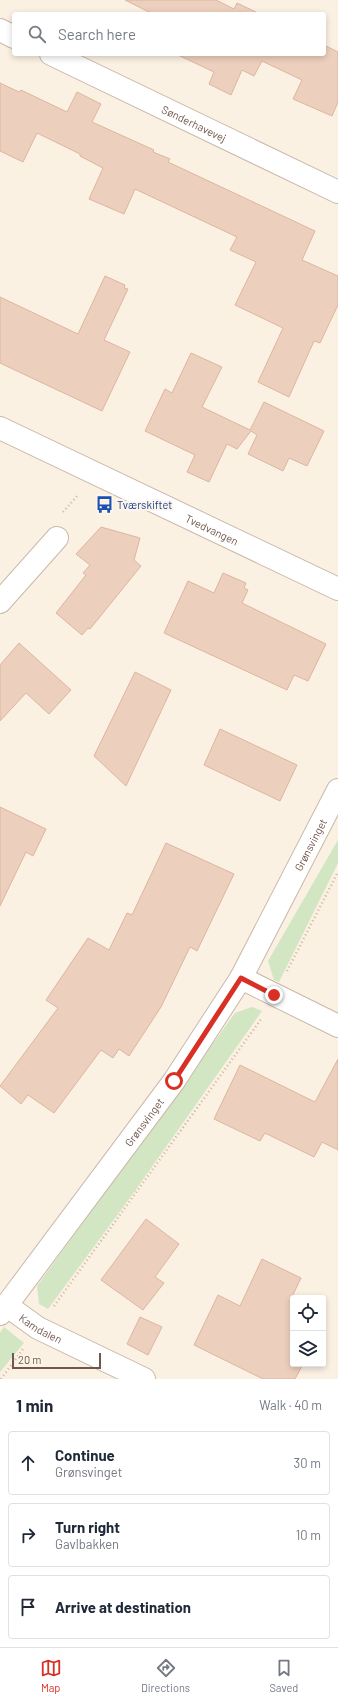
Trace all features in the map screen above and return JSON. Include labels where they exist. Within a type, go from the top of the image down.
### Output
[{"type":"street","points":[[0,30],[12,35]]},
{"type":"street","name":"Sønderhavevej","points":[[55,56],[338,192]]},
{"type":"street","name":"Tvedvangen","points":[[0,428],[338,589]]},
{"type":"street","points":[[0,602],[57,538]]},
{"type":"street","name":"Grønsvinget","points":[[3,1309],[174,1081],[241,978],[338,790]]},
{"type":"street","points":[[241,978],[338,1026]]},
{"type":"street","name":"Kamdalen","points":[[3,1309],[38,1328],[144,1379]]},
{"type":"path","points":[[57,538],[51,525],[97,473]]},
{"type":"path","points":[[1,1379],[258,1025],[338,872]]},
{"type":"green space","points":[[338,840],[338,863],[279,982],[274,980],[268,961]]},
{"type":"green space","points":[[252,1007],[262,1011],[132,1195],[48,1309],[39,1304],[37,1286],[235,1013]]},
{"type":"green space","points":[[4,1327],[24,1343],[0,1372],[0,1333]]},
{"type":"building","points":[[125,0],[216,0],[234,9],[237,3],[256,12],[149,12]]},
{"type":"building","points":[[326,46],[338,52],[338,102],[332,116],[293,99],[302,80],[262,61],[254,76],[242,70],[231,95],[209,84],[214,72],[180,56],[326,56]]},
{"type":"building","points":[[0,83],[19,92],[21,90],[67,112],[77,92],[101,104],[92,122],[154,150],[153,152],[170,159],[168,162],[315,231],[302,260],[338,276],[338,305],[320,343],[314,341],[289,397],[258,382],[283,328],[235,305],[256,262],[230,250],[237,237],[135,189],[124,214],[89,199],[103,168],[80,156],[80,154],[37,133],[23,162],[0,151]]},
{"type":"building","points":[[105,276],[125,285],[124,288],[128,289],[104,340],[130,352],[102,411],[0,363],[0,297],[78,334]]},
{"type":"building","points":[[191,353],[222,367],[202,407],[250,430],[264,402],[324,431],[307,466],[289,458],[283,471],[248,454],[257,435],[251,431],[237,449],[227,444],[209,482],[187,472],[195,455],[145,431],[165,389],[172,393]]},
{"type":"building","points":[[101,527],[140,538],[134,560],[141,566],[90,629],[88,628],[82,635],[56,613],[86,575],[83,573],[90,565],[76,554]]},
{"type":"building","points":[[223,573],[246,583],[244,588],[248,590],[242,603],[326,644],[308,681],[294,675],[287,690],[164,633],[188,581],[214,593]]},
{"type":"building","points":[[19,643],[71,690],[49,714],[26,693],[0,721],[0,665]]},
{"type":"building","points":[[135,672],[171,690],[126,786],[94,756]]},
{"type":"building","points":[[220,729],[297,765],[280,801],[204,765]]},
{"type":"building","points":[[0,807],[46,829],[33,856],[26,852],[0,906]]},
{"type":"building","points":[[166,843],[234,874],[197,951],[190,947],[161,1007],[129,1056],[119,1049],[113,1058],[101,1050],[54,1113],[28,1095],[21,1104],[0,1086],[58,1008],[46,1000],[88,938],[109,950],[127,913],[132,915]]},
{"type":"building","points":[[338,1059],[338,1150],[322,1142],[314,1157],[265,1133],[260,1141],[214,1119],[240,1065],[315,1102]]},
{"type":"building","points":[[146,1219],[179,1244],[155,1277],[164,1283],[143,1310],[101,1280]]},
{"type":"building","points":[[262,1259],[301,1278],[293,1295],[290,1295],[290,1367],[301,1367],[295,1379],[263,1379],[194,1345],[218,1295],[240,1306]]},
{"type":"building","points":[[140,1317],[162,1327],[148,1355],[127,1344]]},
{"type":"place","name":"Tværskiftet","points":[[104,504]]},
{"type":"route","points":[[174,1081],[241,978],[274,995]]}]
